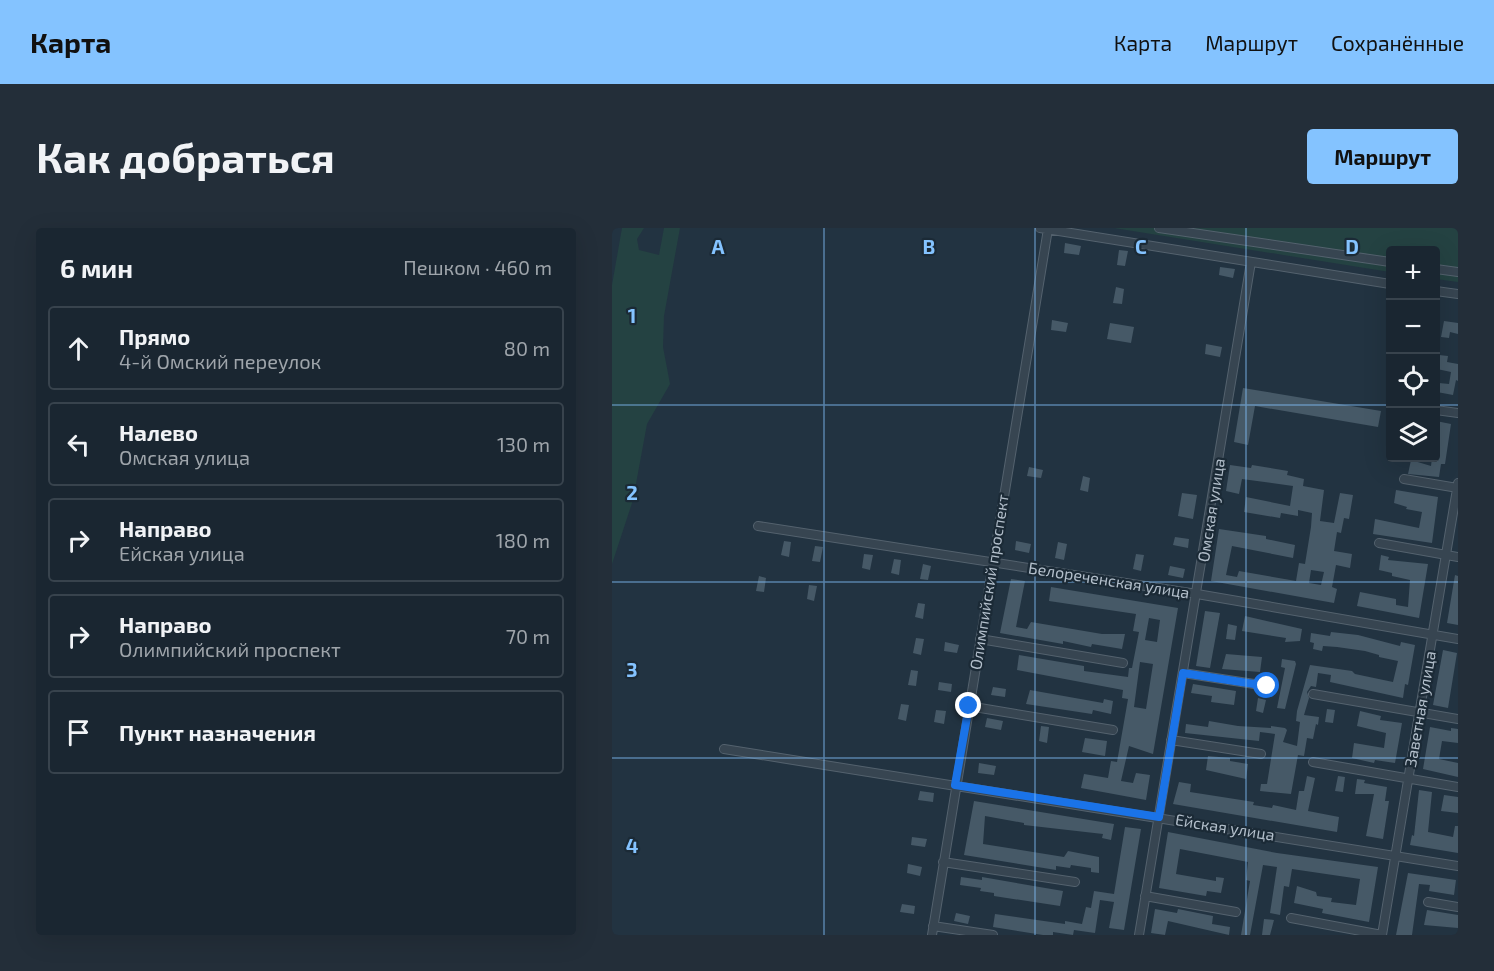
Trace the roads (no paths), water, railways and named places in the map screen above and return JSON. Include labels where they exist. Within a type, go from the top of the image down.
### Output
[{"type":"street","points":[[1159,228],[1386,261]]},
{"type":"street","points":[[1044,229],[1386,283]]},
{"type":"street","name":"Олимпийский проспект","points":[[933,931],[1044,229]]},
{"type":"street","name":"Омская улица","points":[[1138,935],[1251,262]]},
{"type":"street","points":[[1440,270],[1458,272]]},
{"type":"street","points":[[1440,292],[1458,294]]},
{"type":"street","points":[[1440,411],[1458,413]]},
{"type":"street","points":[[1404,479],[1458,486]]},
{"type":"street","name":"Заветная улица","points":[[1382,935],[1458,486]]},
{"type":"street","name":"Белореченская улица","points":[[758,526],[1197,594],[1458,639]]},
{"type":"street","points":[[1379,543],[1458,557]]},
{"type":"street","points":[[980,639],[1123,663]]},
{"type":"street","points":[[1183,673],[1267,686]]},
{"type":"street","points":[[1313,694],[1458,719]]},
{"type":"street","points":[[969,706],[1113,730]]},
{"type":"street","points":[[1171,740],[1261,754]]},
{"type":"street","name":"Ейская улица","points":[[724,749],[1458,866]]},
{"type":"street","points":[[1313,762],[1458,787]]},
{"type":"street","points":[[943,862],[1075,882]]},
{"type":"street","points":[[1145,896],[1236,912]]},
{"type":"street","points":[[1428,902],[1458,908]]},
{"type":"street","points":[[1291,918],[1382,935]]},
{"type":"street","points":[[933,931],[993,935]]}]
